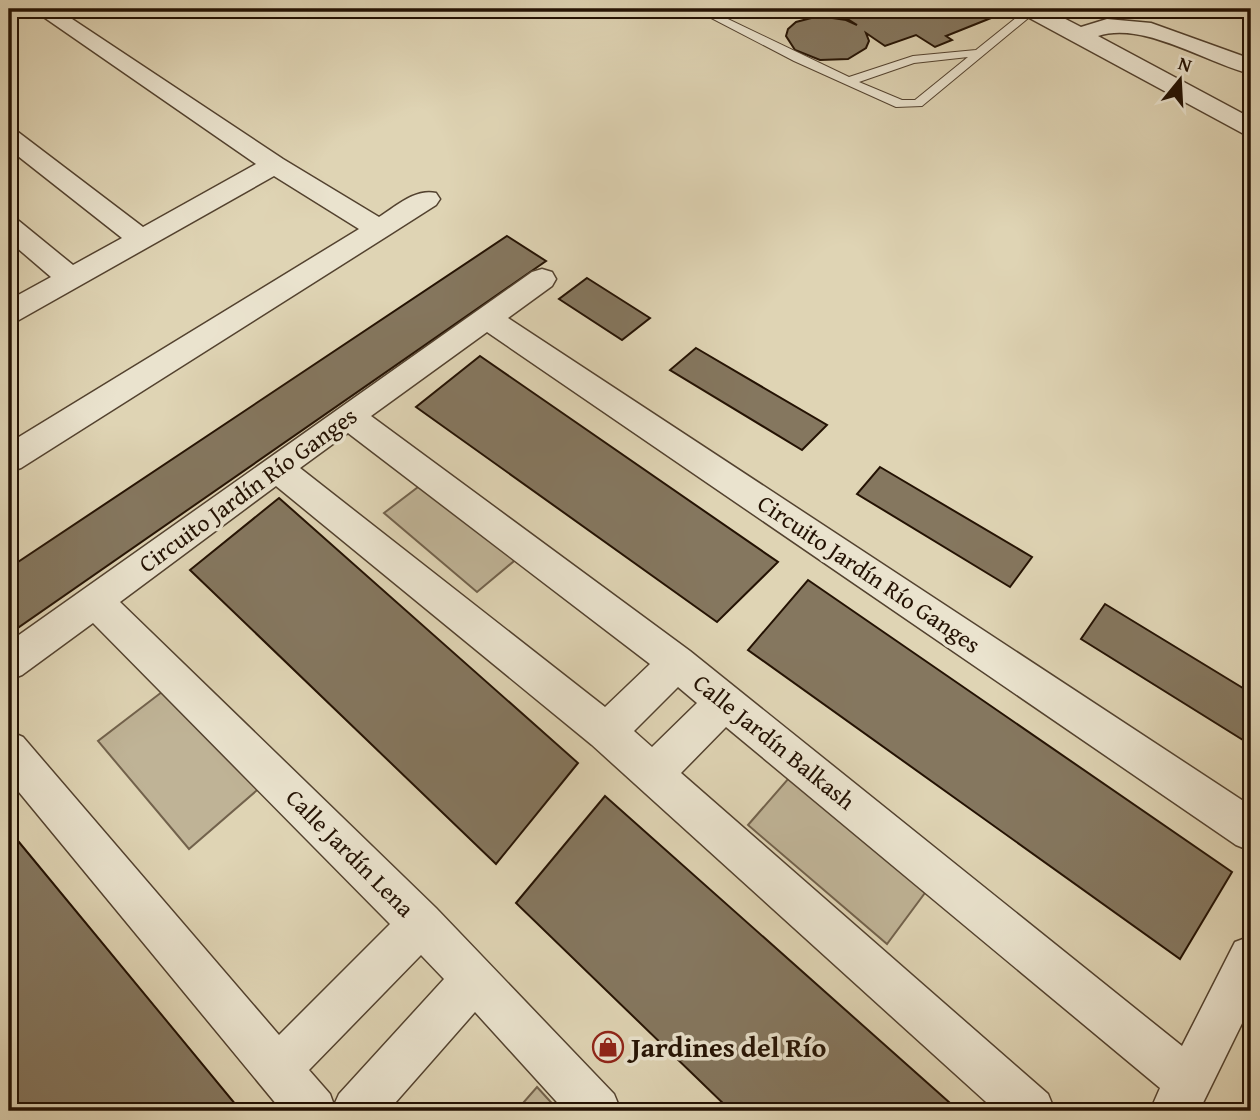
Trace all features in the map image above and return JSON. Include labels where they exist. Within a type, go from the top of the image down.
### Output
[{"type":"street","points":[[43,9],[274,165],[379,229]]},
{"type":"street","points":[[1031,9],[1251,128]]},
{"type":"street","points":[[1077,36],[1107,26],[1151,30],[1251,67]]},
{"type":"street","points":[[9,137],[141,239]]},
{"type":"street","points":[[9,313],[274,165]]},
{"type":"street","points":[[9,459],[427,199]]},
{"type":"street","points":[[9,227],[71,279]]},
{"type":"street","name":"Circuito Jardín Río Ganges","points":[[9,663],[348,416],[542,279]]},
{"type":"street","name":"Circuito Jardín Río Ganges","points":[[487,318],[1251,830]]},
{"type":"street","name":"Calle Jardín Balkash","points":[[348,416],[725,702],[1181,1096]]},
{"type":"street","points":[[278,469],[606,732],[1031,1111]]},
{"type":"street","name":"Calle Jardín Lena","points":[[96,602],[421,923],[597,1111]]},
{"type":"street","points":[[606,732],[677,663]]},
{"type":"street","points":[[652,774],[725,702]]},
{"type":"street","points":[[9,750],[313,1111]]},
{"type":"street","points":[[278,1069],[421,923]]},
{"type":"street","points":[[1181,1096],[1251,958]]},
{"type":"street","points":[[356,1111],[475,978]]},
{"type":"lane","points":[[699,9],[798,59],[900,104],[910,105],[918,103],[1031,9]]},
{"type":"lane","points":[[850,81],[895,63],[928,55],[979,53]]},
{"type":"shaded area","points":[[439,471],[532,546],[477,592],[384,513]]},
{"type":"shaded area","points":[[171,685],[263,785],[189,849],[98,741]]},
{"type":"shaded area","points":[[802,763],[939,874],[887,944],[748,825]]},
{"type":"shaded area","points":[[537,1087],[559,1111],[516,1111]]},
{"type":"building","points":[[832,9],[992,9],[1001,14],[946,36],[952,40],[935,47],[916,35],[885,46],[866,33],[869,41],[866,48],[848,59],[820,60],[795,50],[786,36],[788,29],[796,22],[819,16],[846,20],[857,25]]},
{"type":"building","points":[[507,236],[546,261],[9,634],[9,568]]},
{"type":"building","points":[[587,278],[650,318],[622,340],[559,299]]},
{"type":"building","points":[[696,348],[827,425],[802,450],[670,370]]},
{"type":"building","points":[[480,356],[778,562],[717,622],[416,407]]},
{"type":"building","points":[[880,467],[1032,557],[1010,587],[857,494]]},
{"type":"building","points":[[279,498],[578,763],[496,864],[190,570]]},
{"type":"building","points":[[808,580],[1232,872],[1180,959],[748,650]]},
{"type":"building","points":[[1105,604],[1251,693],[1251,745],[1081,639]]},
{"type":"building","points":[[605,796],[959,1111],[731,1111],[516,903]]},
{"type":"building","points":[[9,830],[241,1111],[9,1111]]},
{"type":"place","name":"Jardines del Río","points":[[608,1047]]}]
